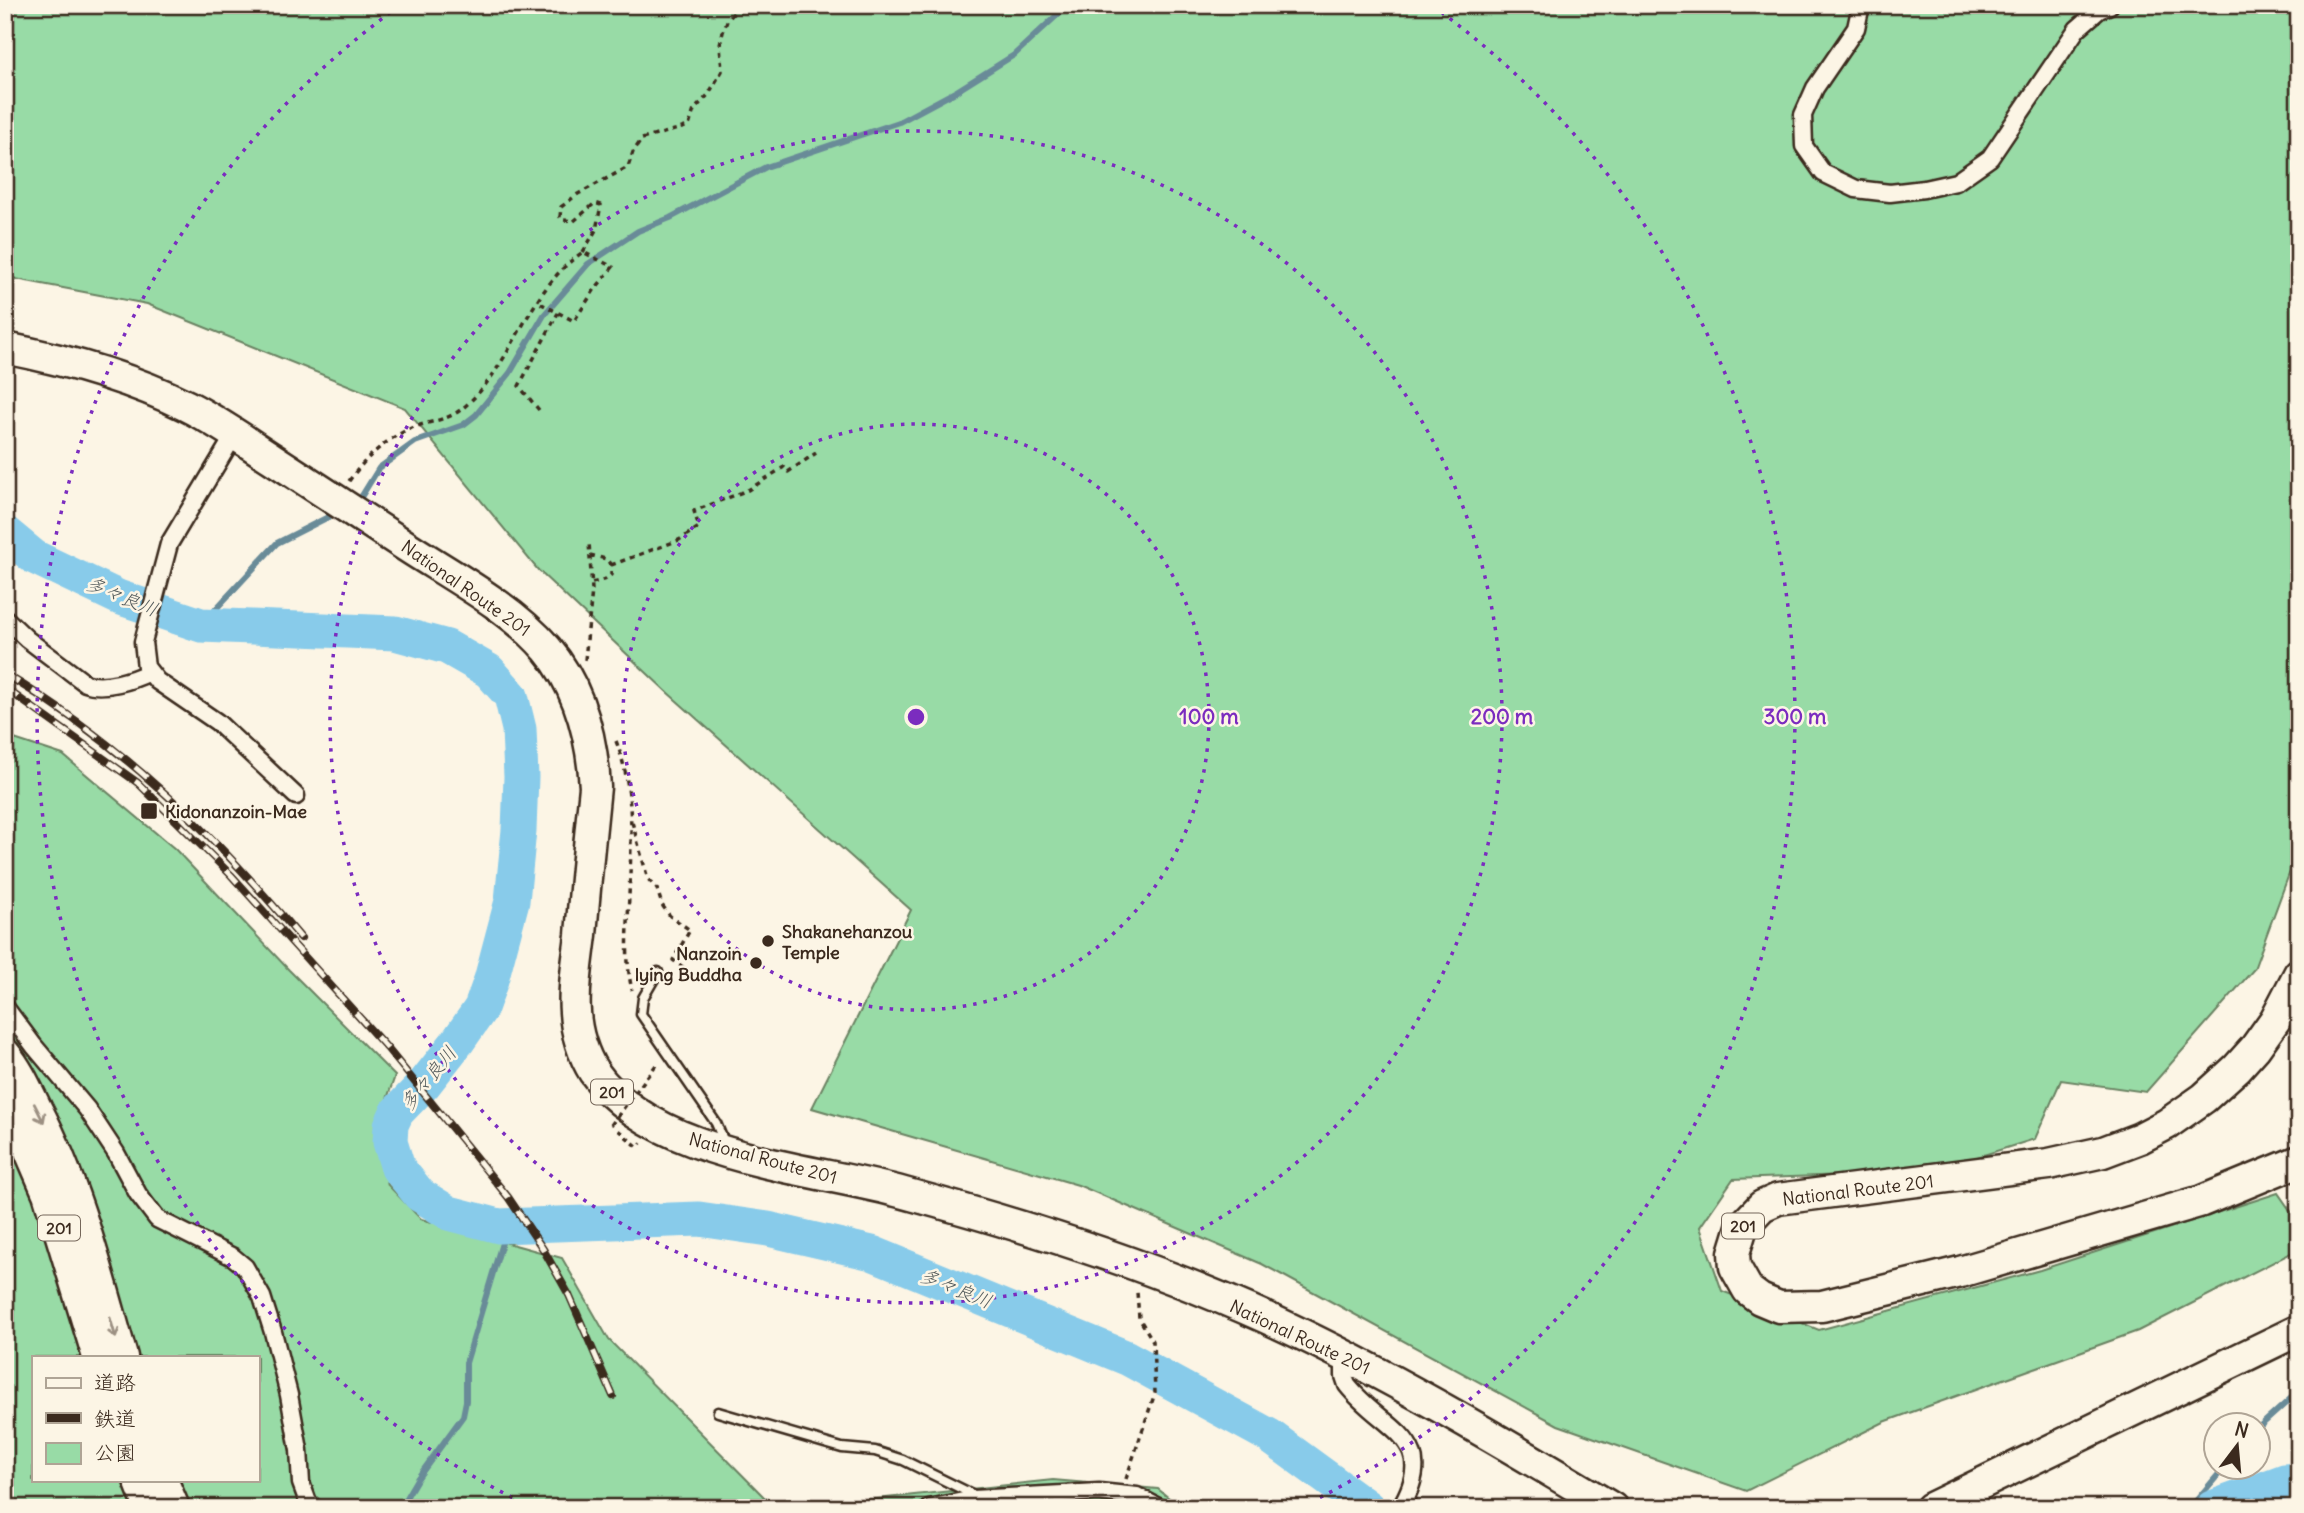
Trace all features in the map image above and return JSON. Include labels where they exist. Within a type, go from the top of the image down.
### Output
[{"type":"highway","name":"National Route 201","points":[[5,348],[72,364],[159,393],[188,407],[336,500],[508,615],[547,649],[562,668],[577,697],[587,725],[593,758],[595,787],[575,990],[578,1033],[593,1070],[632,1110],[676,1134],[728,1151],[913,1195],[1024,1228],[1136,1266],[1293,1331],[1344,1356],[1530,1458],[1612,1508]]},
{"type":"highway","name":"National Route 201","points":[[2299,974],[2255,1048],[2204,1098],[2167,1124],[2103,1152],[2049,1164],[1778,1199],[1762,1206],[1742,1227],[1734,1253],[1735,1267],[1748,1290],[1760,1299],[1779,1307],[1822,1306],[1960,1272],[2189,1205],[2299,1161]]},
{"type":"highway","name":"201","points":[[5,1054],[16,1068],[48,1131],[73,1192],[122,1356]]},
{"type":"highway","name":"201","points":[[5,1105],[26,1142],[48,1193],[98,1356]]},
{"type":"highway","points":[[1931,1508],[2299,1330]]},
{"type":"highway","points":[[140,1482],[150,1508]]},
{"type":"highway","points":[[163,1482],[174,1508]]},
{"type":"street","points":[[1861,5],[1856,28],[1815,88],[1803,115],[1804,146],[1823,173],[1856,188],[1890,193],[1956,182],[1990,158],[2077,29],[2099,10],[2110,5]]},
{"type":"street","points":[[234,434],[169,544],[142,642],[143,656],[150,672],[158,681],[217,722],[296,796]]},
{"type":"street","points":[[5,618],[27,639],[85,683],[94,686],[137,678],[150,672]]},
{"type":"street","points":[[5,1007],[34,1046],[88,1109],[138,1194],[157,1219],[226,1253],[244,1267],[262,1297],[273,1332],[289,1395],[299,1450],[301,1483],[308,1502],[314,1508]]},
{"type":"street","points":[[1344,1356],[1346,1385],[1410,1446],[1415,1471],[1413,1484],[1403,1502]]},
{"type":"street","points":[[929,1508],[980,1499],[1099,1492],[1137,1496],[1160,1508]]},
{"type":"lane","points":[[658,972],[643,998],[641,1014],[716,1123],[728,1151]]},
{"type":"lane","points":[[718,1412],[842,1448],[875,1451],[903,1460],[980,1499]]},
{"type":"path","points":[[336,500],[360,466],[400,434],[454,414],[465,407],[504,358],[544,288],[569,261],[583,252],[596,230],[601,205],[595,203],[574,221],[560,217],[561,207],[578,194],[628,167],[633,152],[642,139],[689,126],[694,110],[708,95],[722,71],[720,45],[723,32],[727,21],[740,5]]},
{"type":"path","points":[[538,302],[574,321],[613,267],[583,252]]},
{"type":"path","points":[[539,410],[519,386],[558,313]]},
{"type":"path","points":[[611,565],[679,540],[699,527],[694,511],[748,490],[784,467],[788,472],[817,453]]},
{"type":"path","points":[[590,555],[606,559],[611,565],[611,575],[592,583]]},
{"type":"path","points":[[631,819],[648,879],[657,889],[662,905],[670,916],[690,930],[673,960],[684,968]]},
{"type":"path","points":[[611,1125],[659,1061]]},
{"type":"path","points":[[1123,1495],[1135,1447],[1154,1393],[1153,1341],[1139,1318],[1136,1266]]},
{"type":"green space","points":[[5,5],[2299,5],[2299,847],[2254,969],[2146,1092],[2061,1080],[2035,1139],[1929,1172],[1733,1179],[1700,1227],[1722,1291],[1819,1330],[2040,1270],[2278,1193],[2299,1223],[2299,1249],[2138,1331],[1884,1422],[1746,1491],[1558,1425],[1262,1264],[1078,1185],[812,1108],[911,910],[667,692],[538,570],[405,408],[147,304],[5,277]]},
{"type":"green space","points":[[5,736],[63,755],[175,849],[289,970],[395,1076],[376,1130],[388,1185],[421,1219],[562,1258],[609,1340],[775,1508],[5,1508]]},
{"type":"green space","points":[[1053,1480],[1158,1489],[1181,1508],[793,1508]]},
{"type":"waterway","points":[[354,503],[358,502],[379,468],[415,442],[463,425],[476,415],[510,373],[544,315],[588,264],[638,231],[670,218],[766,167],[899,122],[955,92],[1014,55],[1068,5]]},
{"type":"waterway","points":[[201,625],[277,543],[338,512]]},
{"type":"waterway","name":"多々良川","points":[[5,533],[34,557],[118,597],[201,625],[395,633],[447,647],[489,671],[511,696],[519,729],[519,830],[512,901],[491,980],[481,1008],[425,1083],[397,1112],[391,1125],[390,1142],[398,1168],[420,1195],[449,1213],[499,1226],[699,1219],[768,1229],[872,1253],[1127,1358],[1268,1435],[1368,1508]]},
{"type":"waterway","points":[[400,1508],[417,1479],[463,1416],[466,1401],[466,1363],[507,1226]]},
{"type":"waterway","points":[[2272,1415],[2299,1391]]},
{"type":"waterway","points":[[2212,1508],[2285,1481],[2299,1480]]},
{"type":"waterway","points":[[2190,1508],[2212,1482]]},
{"type":"railway","points":[[5,674],[89,730],[165,793],[234,862],[301,938]]},
{"type":"railway","points":[[5,688],[138,783],[231,875],[387,1048],[508,1197],[543,1249],[569,1295],[613,1396]]},
{"type":"place","name":"Kidonanzoin-Mae","points":[[149,811]]},
{"type":"place","name":"Shakanehanzou Temple","points":[[768,941]]},
{"type":"place","name":"Nanzoin lying Buddha","points":[[756,963]]}]
